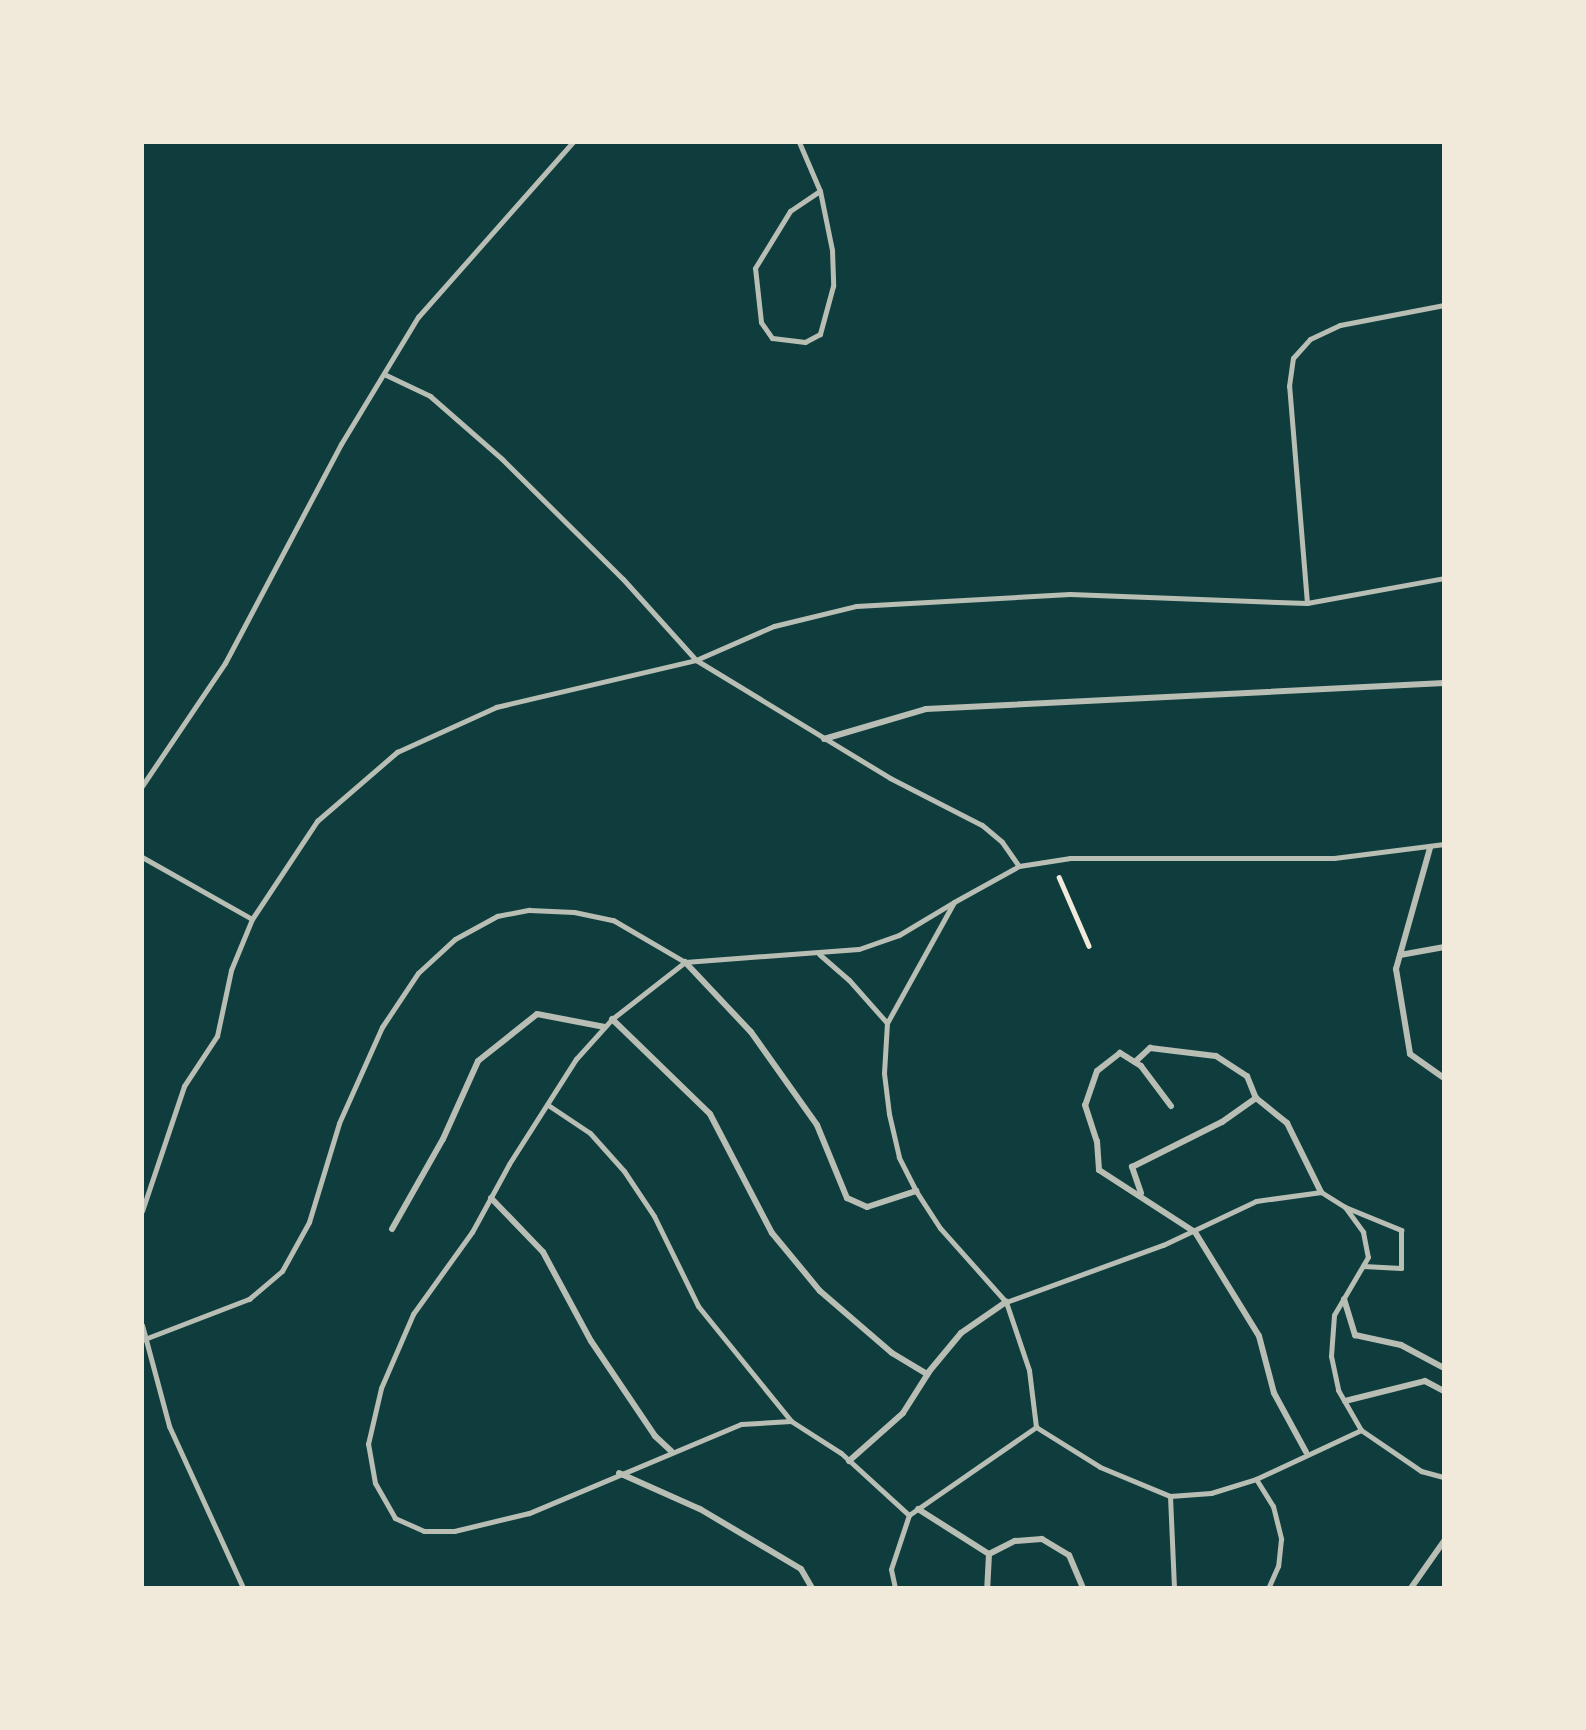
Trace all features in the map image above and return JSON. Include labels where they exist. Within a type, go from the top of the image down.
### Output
[{"type":"street","points":[[824,739],[926,709],[1444,683]]},
{"type":"street","points":[[1430,848],[1396,969],[1410,1054],[1444,1078]]},
{"type":"street","points":[[1400,955],[1444,947]]},
{"type":"street","points":[[685,962],[751,1032],[817,1125],[847,1198],[867,1207],[916,1191]]},
{"type":"street","points":[[392,1229],[443,1139],[478,1061],[537,1014],[605,1027]]},
{"type":"street","points":[[612,1019],[710,1114],[772,1233],[820,1291],[892,1353],[928,1374]]},
{"type":"street","points":[[1135,1062],[1150,1048],[1216,1056],[1247,1076],[1256,1098],[1287,1124],[1321,1192]]},
{"type":"street","points":[[1171,1106],[1135,1062],[1120,1053],[1097,1070],[1085,1105],[1097,1141],[1098,1170],[1142,1194],[1195,1232],[1259,1336],[1274,1393],[1306,1452]]},
{"type":"street","points":[[1142,1194],[1132,1167],[1222,1122],[1256,1098]]},
{"type":"street","points":[[491,1198],[543,1252],[591,1341],[655,1436],[671,1451]]},
{"type":"street","points":[[1344,1299],[1355,1335],[1401,1345],[1444,1368]]},
{"type":"street","points":[[849,1461],[903,1413],[928,1374],[961,1334],[1006,1302]]},
{"type":"street","points":[[1345,1401],[1425,1381],[1444,1391]]},
{"type":"street","points":[[620,1473],[699,1509],[801,1569],[812,1588]]},
{"type":"street","points":[[918,1509],[989,1554]]},
{"type":"street","points":[[989,1554],[1015,1541],[1042,1539],[1069,1555],[1083,1588]]},
{"type":"street","points":[[1411,1588],[1444,1542]]},
{"type":"street","points":[[987,1588],[989,1554]]},
{"type":"lane","points":[[142,786],[225,663],[335,456],[386,375],[418,317],[573,142]]},
{"type":"lane","points":[[800,142],[820,191],[832,250],[828,316],[820,334],[805,342],[772,338],[761,322],[755,268],[790,211],[820,191]]},
{"type":"lane","points":[[1307,603],[1289,386],[1293,358],[1310,339],[1339,325],[1444,305]]},
{"type":"lane","points":[[386,375],[430,396],[502,459],[623,579],[696,660],[824,739],[982,825],[1002,842],[1019,866]]},
{"type":"lane","points":[[142,1211],[184,1086],[217,1036],[231,970],[252,919],[317,821],[397,752],[496,707],[696,660],[774,626],[856,606],[1070,594],[1307,603],[1444,578]]},
{"type":"lane","points":[[791,1421],[741,1424],[671,1451],[529,1513],[454,1531],[424,1531],[395,1518],[375,1483],[368,1444],[381,1388],[414,1314],[491,1198],[576,1059],[612,1019],[685,962],[737,955],[819,954],[859,949],[899,934],[1019,866],[1052,861],[1334,858],[1430,848],[1444,844]]},
{"type":"lane","points":[[142,857],[252,919]]},
{"type":"lane","points":[[954,902],[887,1023],[884,1073],[889,1114],[899,1157],[916,1191],[940,1228],[1006,1302],[1029,1370],[1036,1427]]},
{"type":"lane","points":[[143,1339],[249,1299],[282,1271],[309,1223],[339,1123],[382,1027],[418,973],[455,939],[497,916],[529,910],[574,912],[613,920],[685,962]]},
{"type":"lane","points":[[819,954],[849,979],[887,1023]]},
{"type":"lane","points":[[548,1105],[590,1133],[624,1171],[654,1216],[698,1306],[791,1421],[849,1461],[908,1516]]},
{"type":"lane","points":[[1006,1302],[1195,1232],[1256,1201],[1321,1192],[1345,1207],[1401,1230],[1401,1268],[1363,1266]]},
{"type":"lane","points":[[1345,1207],[1363,1232],[1368,1257],[1334,1315],[1331,1356],[1345,1401],[1361,1430],[1421,1471],[1444,1477]]},
{"type":"lane","points":[[142,1325],[143,1339],[169,1426],[243,1588]]},
{"type":"lane","points":[[1036,1427],[1100,1467],[1170,1496],[1212,1493],[1256,1479],[1306,1452],[1361,1430]]},
{"type":"lane","points":[[895,1588],[891,1569],[908,1516],[1036,1427]]},
{"type":"lane","points":[[1256,1479],[1273,1506],[1281,1539],[1278,1566],[1268,1588]]},
{"type":"lane","points":[[1170,1496],[1174,1588]]},
{"type":"path","points":[[1052,861],[1089,946]]}]
